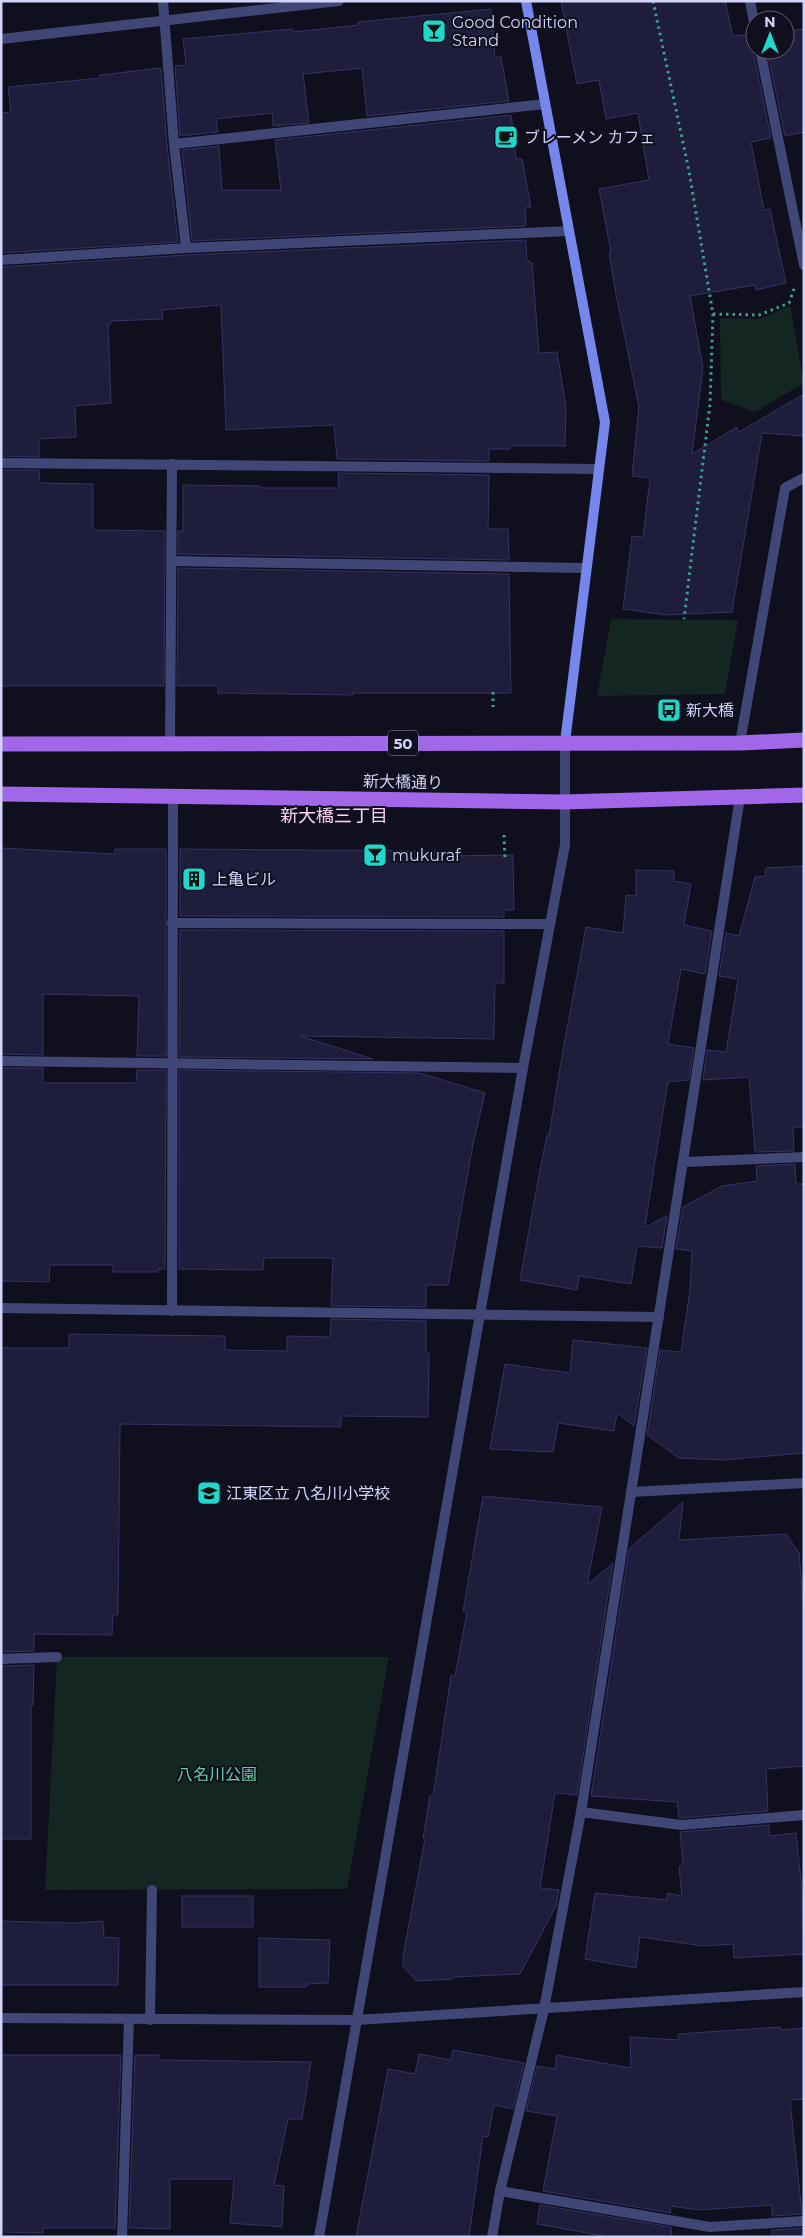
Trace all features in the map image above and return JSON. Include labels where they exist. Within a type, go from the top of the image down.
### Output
[{"type":"main road","name":"50","points":[[1,744],[740,743],[804,740]]},
{"type":"main road","name":"新大橋通り","points":[[1,794],[564,802],[804,795]]},
{"type":"street","points":[[162,1],[174,144],[186,248]]},
{"type":"street","points":[[1,40],[339,1]]},
{"type":"street","points":[[319,2237],[523,1068],[565,845],[565,742],[605,422],[526,1]]},
{"type":"street","points":[[762,60],[804,265]]},
{"type":"street","points":[[174,144],[545,104]]},
{"type":"street","points":[[1,260],[186,248],[569,231]]},
{"type":"street","points":[[1,463],[598,469]]},
{"type":"street","points":[[170,744],[172,464]]},
{"type":"street","points":[[740,743],[785,488],[804,478]]},
{"type":"street","points":[[171,561],[586,568]]},
{"type":"street","points":[[172,1311],[173,796]]},
{"type":"street","points":[[492,2237],[500,2191],[544,2009],[581,1812],[740,797]]},
{"type":"street","points":[[172,923],[550,924]]},
{"type":"street","points":[[1,1061],[523,1068]]},
{"type":"street","points":[[684,1162],[804,1157]]},
{"type":"street","points":[[1,1308],[659,1318]]},
{"type":"street","points":[[631,1492],[804,1483]]},
{"type":"street","points":[[1,1659],[57,1657]]},
{"type":"street","points":[[581,1812],[681,1824],[804,1815]]},
{"type":"street","points":[[150,2020],[152,1890]]},
{"type":"street","points":[[1,2018],[358,2020],[804,1992]]},
{"type":"street","points":[[122,2237],[129,2019]]},
{"type":"street","points":[[500,2191],[710,2227],[804,2221]]},
{"type":"path","points":[[653,1],[689,171],[713,314],[710,404],[684,620]]},
{"type":"path","points":[[713,314],[759,315],[789,303],[804,265]]},
{"type":"path","points":[[493,692],[493,706]]},
{"type":"path","points":[[504,836],[504,859]]},
{"type":"green space","points":[[790,306],[804,383],[755,412],[721,400],[720,318],[758,319]]},
{"type":"green space","points":[[611,619],[738,620],[725,694],[597,696]]},
{"type":"green space","name":"八名川公園","points":[[57,1657],[389,1657],[347,1889],[45,1890]]},
{"type":"building","points":[[561,1],[725,1],[733,36],[745,35],[745,60],[755,60],[771,138],[751,142],[764,210],[770,209],[786,283],[756,290],[755,285],[690,296],[703,368],[692,454],[737,427],[739,432],[804,394],[804,436],[762,433],[732,612],[667,615],[623,609],[632,536],[643,537],[650,478],[632,476],[639,407],[615,289],[609,253],[611,252],[599,189],[649,180],[638,113],[606,119],[599,80],[577,84]]},
{"type":"building","points":[[491,9],[495,57],[501,57],[509,101],[367,116],[362,68],[303,74],[309,123],[273,126],[272,113],[216,119],[218,132],[180,136],[175,66],[186,65],[183,39],[293,29],[294,32],[358,25],[358,22]]},
{"type":"building","points":[[804,29],[804,132],[785,136],[769,60],[795,60],[795,30]]},
{"type":"building","points":[[161,68],[167,145],[178,242],[1,253],[1,113],[11,112],[8,87],[100,78],[100,75]]},
{"type":"building","points":[[511,115],[516,159],[522,159],[531,207],[525,208],[526,226],[192,241],[182,150],[219,146],[222,190],[281,190],[275,140]]},
{"type":"building","points":[[526,240],[527,260],[532,263],[539,353],[557,352],[566,407],[565,446],[510,446],[510,449],[489,449],[489,461],[337,459],[334,425],[226,430],[221,305],[162,310],[163,319],[111,321],[111,324],[108,324],[111,403],[75,406],[76,437],[39,439],[39,457],[1,456],[1,267],[186,255]]},
{"type":"building","points":[[1,470],[39,470],[40,483],[93,484],[93,530],[165,531],[164,686],[1,686]]},
{"type":"building","points":[[338,473],[489,475],[488,529],[508,529],[509,560],[178,554],[178,531],[183,531],[183,485],[260,486],[260,488],[339,488]]},
{"type":"building","points":[[178,568],[509,574],[511,693],[353,693],[353,695],[218,693],[218,686],[177,686]]},
{"type":"building","points":[[1,848],[115,854],[115,849],[166,849],[166,1056],[137,1056],[139,996],[43,994],[43,1055],[1,1054]]},
{"type":"building","points":[[180,849],[441,851],[441,856],[513,855],[514,910],[504,910],[504,917],[180,916]]},
{"type":"building","points":[[804,866],[804,1127],[793,1127],[794,1151],[755,1152],[749,1077],[703,1080],[707,1050],[726,1052],[738,979],[719,976],[726,933],[739,936],[755,877],[765,876],[766,868]]},
{"type":"building","points":[[636,870],[674,871],[674,881],[691,884],[684,925],[712,931],[705,974],[681,969],[668,1044],[694,1048],[689,1080],[668,1082],[658,1142],[645,1227],[667,1216],[662,1248],[637,1246],[631,1284],[579,1276],[577,1290],[520,1280],[547,1135],[549,1135],[586,927],[623,933],[626,895],[636,896]]},
{"type":"building","points":[[180,930],[504,931],[504,983],[495,983],[494,1039],[300,1036],[373,1059],[179,1057]]},
{"type":"building","points":[[1,1068],[43,1068],[43,1083],[136,1083],[137,1070],[166,1070],[165,1269],[158,1269],[158,1272],[113,1272],[113,1265],[50,1265],[49,1282],[1,1281]]},
{"type":"building","points":[[179,1070],[420,1073],[485,1093],[473,1144],[448,1285],[426,1285],[426,1307],[331,1306],[333,1258],[264,1258],[263,1270],[179,1269]]},
{"type":"building","points":[[795,1164],[796,1184],[804,1184],[804,1453],[723,1460],[679,1458],[647,1435],[660,1350],[681,1352],[690,1290],[692,1251],[676,1249],[683,1207],[722,1186],[757,1181],[756,1166]]},
{"type":"building","points":[[331,1319],[426,1321],[426,1353],[429,1353],[428,1417],[341,1416],[341,1427],[120,1424],[118,1615],[113,1615],[112,1635],[34,1634],[34,1651],[1,1652],[1,1348],[69,1348],[69,1334],[225,1336],[225,1350],[287,1351],[287,1336],[330,1337]]},
{"type":"building","points":[[573,1340],[647,1348],[634,1426],[617,1413],[614,1431],[558,1423],[553,1452],[490,1449],[505,1364],[570,1373]]},
{"type":"building","points":[[483,1496],[602,1507],[587,1585],[613,1563],[577,1795],[555,1793],[540,1888],[559,1890],[556,1906],[520,1974],[416,1981],[403,1966],[403,1956],[425,1839],[423,1838],[430,1796],[433,1796],[451,1676],[455,1676],[467,1612],[463,1611]]},
{"type":"building","points":[[683,1502],[679,1540],[786,1534],[799,1553],[804,1614],[804,1766],[766,1769],[768,1811],[679,1818],[677,1802],[591,1796],[629,1549]]},
{"type":"building","points":[[34,1665],[33,1705],[31,1705],[31,1839],[1,1839],[1,1666]]},
{"type":"building","points":[[769,1825],[769,1836],[796,1833],[802,1890],[804,1954],[734,1958],[733,1944],[704,1946],[640,1937],[636,1968],[585,1959],[595,1893],[667,1900],[667,1893],[682,1896],[679,1867],[683,1865],[680,1832]]},
{"type":"building","points":[[182,1896],[253,1896],[253,1927],[182,1927]]},
{"type":"building","points":[[1,1921],[73,1923],[103,1921],[104,1937],[119,1938],[118,1985],[1,1985]]},
{"type":"building","points":[[259,1938],[330,1940],[328,1983],[307,1984],[306,1987],[259,1987]]},
{"type":"building","points":[[780,2027],[781,2030],[804,2028],[804,2099],[790,2100],[802,2214],[772,2216],[772,2205],[699,2210],[670,2206],[671,2213],[543,2191],[557,2116],[526,2111],[537,2066],[555,2069],[557,2055],[631,2068],[630,2037],[679,2040],[678,2034]]},
{"type":"building","points":[[453,2050],[524,2063],[513,2109],[494,2105],[488,2137],[483,2136],[469,2237],[356,2237],[388,2069],[415,2074],[419,2054],[451,2060]]},
{"type":"building","points":[[1,2055],[121,2055],[115,2228],[43,2228],[43,2233],[1,2232]]},
{"type":"building","points":[[135,2055],[159,2055],[158,2060],[311,2062],[302,2119],[288,2119],[274,2185],[284,2186],[282,2227],[230,2223],[234,2179],[170,2179],[170,2229],[129,2228]]},
{"type":"building","points":[[540,2205],[671,2227],[672,2237],[609,2237],[537,2224]]},
{"type":"building","points":[[804,2228],[804,2237],[772,2237],[772,2230]]},
{"type":"place","name":"Good Condition Stand","points":[[434,31]]},
{"type":"place","name":"ブレーメン カフェ","points":[[506,137]]},
{"type":"place","name":"新大橋","points":[[669,710]]},
{"type":"place","name":"mukuraf","points":[[375,855]]},
{"type":"place","name":"上亀ビル","points":[[194,879]]},
{"type":"place","name":"江東区立 八名川小学校","points":[[209,1493]]},
{"type":"district","name":"新大橋三丁目","points":[[334,816]]}]
